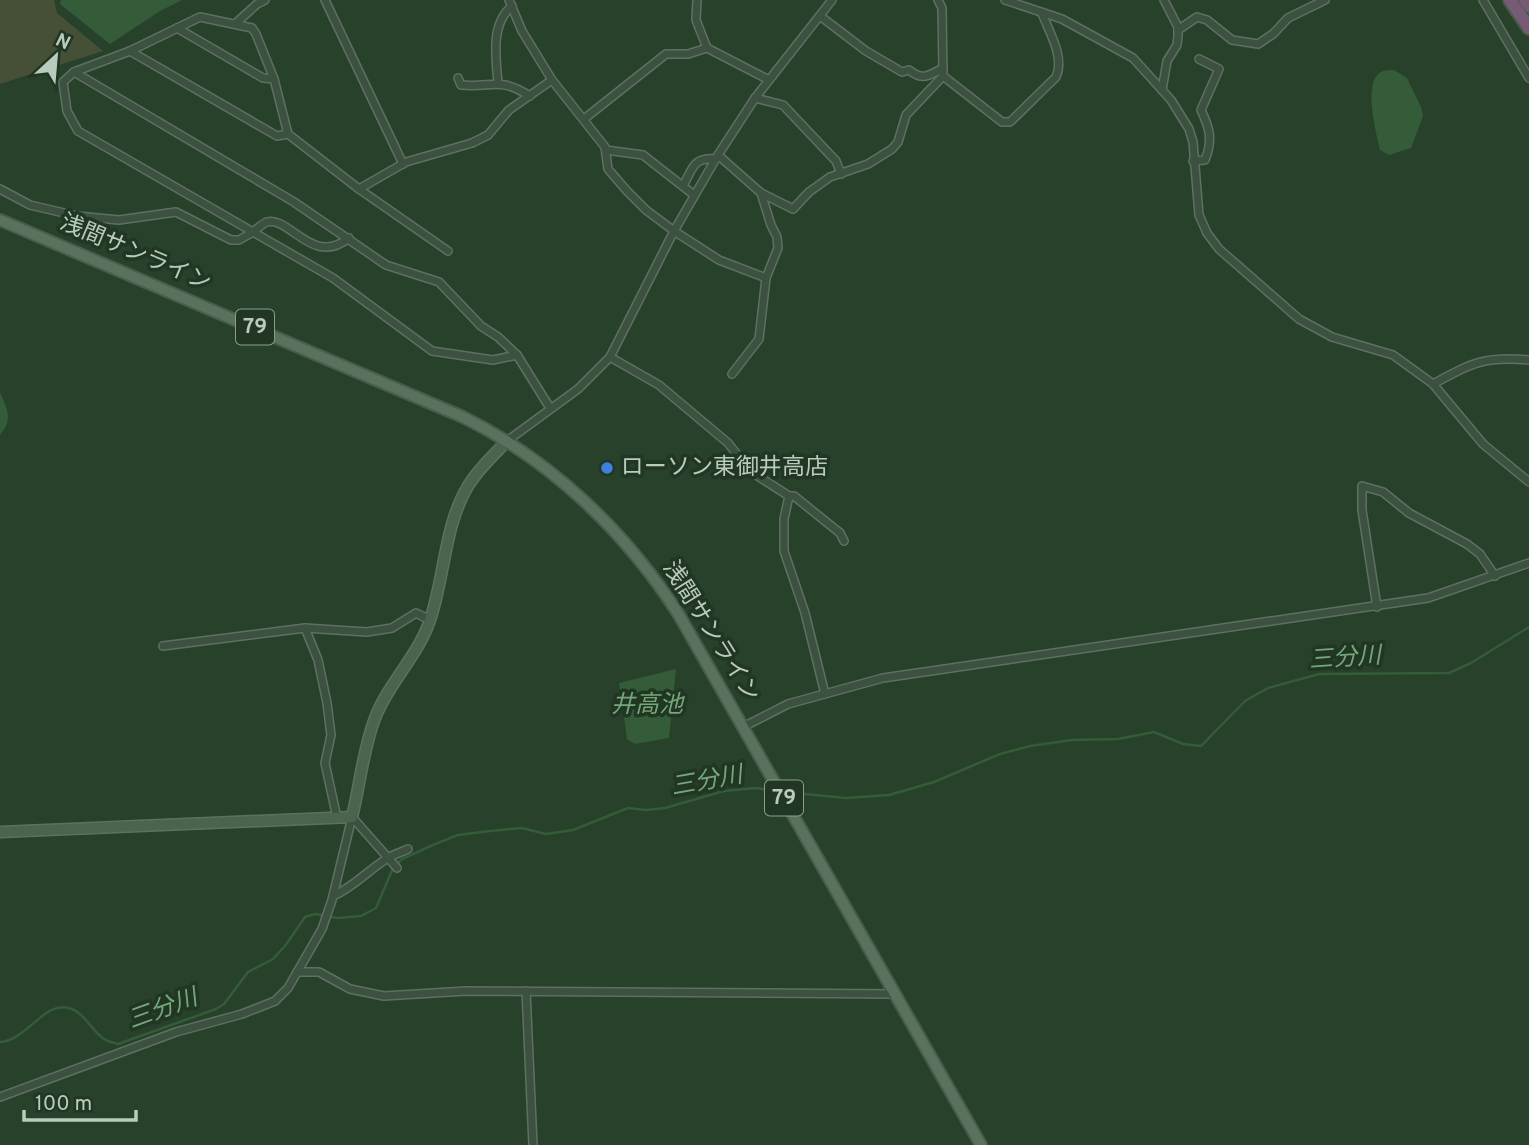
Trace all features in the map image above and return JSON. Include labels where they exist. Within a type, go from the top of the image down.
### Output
[{"type":"highway","points":[[1510,0],[1529,28]]},
{"type":"highway","points":[[1525,0],[1529,6]]},
{"type":"main road","name":"浅間サンライン","points":[[0,219],[473,422],[507,441],[587,503],[637,557],[679,615],[981,1145]]},
{"type":"street","points":[[235,24],[265,0]]},
{"type":"street","points":[[325,0],[403,163]]},
{"type":"street","points":[[697,0],[696,20],[707,48],[769,80]]},
{"type":"street","points":[[0,1097],[176,1032],[264,1006],[288,988],[322,929],[333,896],[375,718],[408,661],[417,651],[430,620],[453,524],[471,481],[507,441],[578,389],[610,357],[674,231],[717,157],[755,98],[832,0]]},
{"type":"street","points":[[683,186],[697,161],[717,157],[761,193],[793,209],[809,192],[831,177],[868,164],[892,149],[898,142],[906,115],[943,72],[942,8],[938,0]]},
{"type":"street","points":[[1005,0],[1062,19],[1133,58],[1181,114],[1189,129],[1193,142],[1199,215],[1207,233],[1219,249],[1299,319],[1332,337],[1393,355],[1433,384],[1483,444],[1529,482]]},
{"type":"street","points":[[1162,90],[1167,61],[1177,45],[1178,30],[1164,0]]},
{"type":"street","points":[[1178,30],[1197,17],[1207,20],[1232,40],[1258,44],[1273,34],[1288,18],[1325,0]]},
{"type":"street","points":[[1483,0],[1529,78]]},
{"type":"street","points":[[510,3],[522,31],[552,80],[606,150],[608,169],[646,210],[719,260],[766,278]]},
{"type":"street","points":[[498,83],[496,58],[499,22],[510,3]]},
{"type":"street","points":[[943,72],[1003,122],[1010,122],[1058,72],[1058,58],[1042,13]]},
{"type":"street","points":[[820,16],[866,51],[902,72],[909,70],[918,77],[943,72]]},
{"type":"street","points":[[448,251],[359,189],[288,134],[274,79],[252,28],[200,17],[130,51],[74,72],[63,82],[67,111],[78,131],[333,278],[432,351],[494,360],[517,355]]},
{"type":"street","points":[[177,29],[263,78],[274,79]]},
{"type":"street","points":[[584,119],[666,54],[688,54],[707,48]]},
{"type":"street","points":[[130,51],[277,136],[288,134]]},
{"type":"street","points":[[1193,162],[1205,160],[1210,147],[1210,130],[1201,110],[1219,69],[1199,59]]},
{"type":"street","points":[[74,72],[294,202],[386,265],[439,282],[481,326],[517,355],[550,408]]},
{"type":"street","points":[[458,78],[461,85],[466,86],[498,83],[511,85],[530,96]]},
{"type":"street","points":[[359,189],[403,163],[488,135],[509,110],[552,80]]},
{"type":"street","points":[[755,98],[783,105],[836,161],[841,174]]},
{"type":"street","points":[[606,150],[643,155],[694,195]]},
{"type":"street","points":[[0,189],[30,205],[77,216],[119,220],[176,212],[231,240],[239,240],[267,222],[276,223],[294,234],[328,248],[340,246],[349,238]]},
{"type":"street","points":[[732,374],[758,339],[766,278],[778,247],[778,237],[771,225],[761,193]]},
{"type":"street","points":[[610,357],[667,391],[728,443],[750,471],[789,496],[794,496],[840,533],[844,541]]},
{"type":"street","points":[[1433,384],[1474,362],[1495,358],[1529,360]]},
{"type":"street","points":[[1377,607],[1362,510],[1362,485],[1382,492],[1409,513],[1466,544],[1480,554],[1495,576]]},
{"type":"street","points":[[789,496],[784,519],[784,551],[806,613],[825,694]]},
{"type":"street","points":[[743,727],[788,705],[883,678],[1377,607],[1427,598],[1529,563]]},
{"type":"street","points":[[163,646],[305,628],[367,632],[391,628],[416,613],[430,620]]},
{"type":"street","points":[[305,628],[318,660],[327,703],[331,735],[325,763],[337,818]]},
{"type":"street","points":[[0,832],[352,817]]},
{"type":"street","points":[[352,817],[397,867]]},
{"type":"street","points":[[333,896],[349,889],[388,858],[408,849]]},
{"type":"street","points":[[297,972],[319,972],[350,989],[384,996],[466,991],[895,994]]},
{"type":"street","points":[[526,991],[533,1145]]},
{"type":"shaded area","points":[[0,0],[54,0],[57,13],[103,51],[0,84]]},
{"type":"water","points":[[61,0],[182,0],[110,44],[60,4]]},
{"type":"water","points":[[1394,70],[1407,78],[1423,116],[1411,148],[1389,155],[1380,150],[1372,95],[1376,76],[1383,71]]},
{"type":"water","points":[[0,392],[8,419],[0,435]]},
{"type":"water","name":"井高池","points":[[676,669],[669,738],[635,744],[627,739],[619,683]]},
{"type":"waterway","name":"三分川","points":[[784,792],[846,798],[889,795],[934,782],[1000,754],[1030,746],[1072,740],[1118,739],[1154,732],[1183,744],[1201,746],[1245,701],[1268,688],[1319,674],[1449,673],[1471,663],[1529,627]]},
{"type":"waterway","name":"三分川","points":[[0,1042],[19,1035],[44,1014],[62,1007],[77,1011],[100,1036],[118,1044],[216,1009],[224,1004],[248,972],[273,959],[305,917],[315,914],[337,918],[361,916],[376,908],[393,868],[402,859],[458,835],[522,828],[546,834],[573,830],[628,808],[665,808],[724,791],[756,788],[774,791]]},
{"type":"place","name":"ローソン東御井高店","points":[[607,468]]}]
